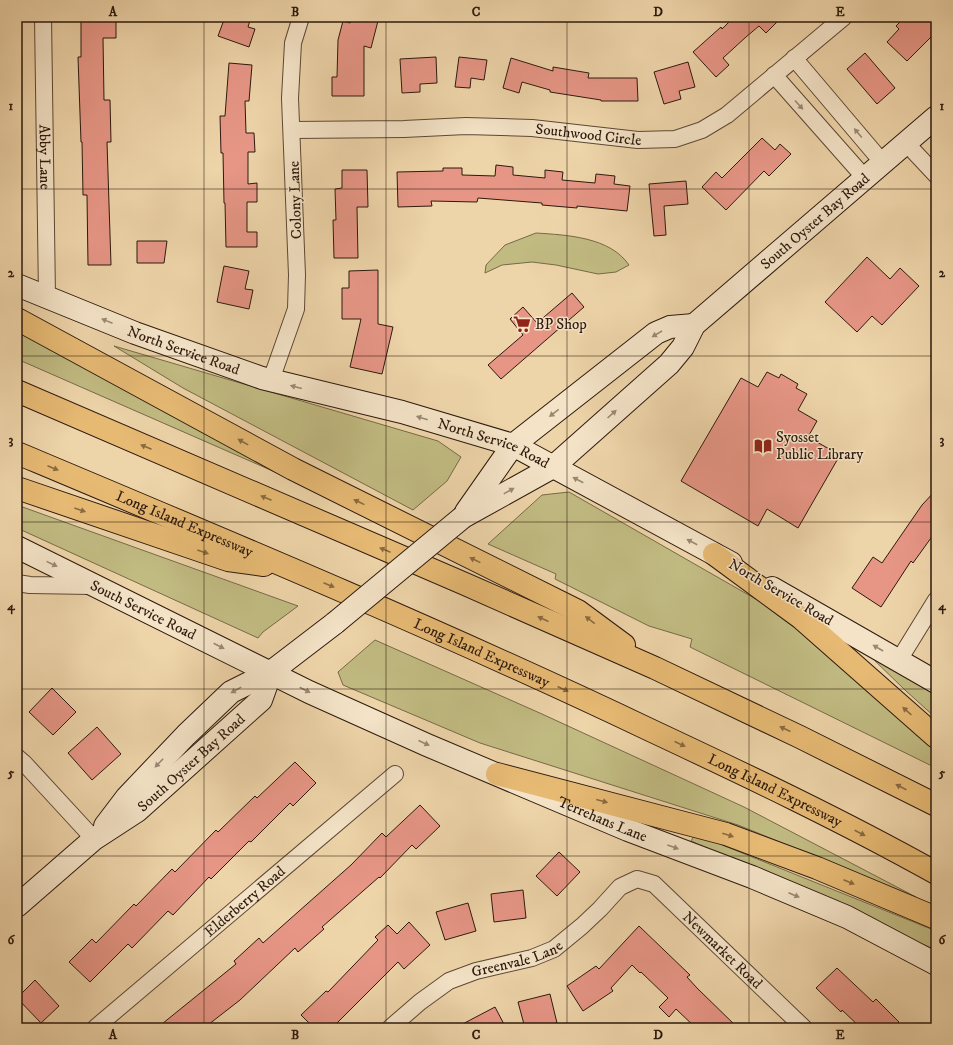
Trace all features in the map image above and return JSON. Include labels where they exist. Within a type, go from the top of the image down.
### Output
[{"type":"highway","points":[[17,319],[293,469],[578,611],[655,668]]},
{"type":"highway","points":[[17,391],[466,584],[655,668],[800,737],[936,805]]},
{"type":"highway","name":"Long Island Expressway","points":[[17,453],[293,569],[445,635],[690,748],[902,854],[936,873]]},
{"type":"highway","points":[[17,488],[228,560],[293,569]]},
{"type":"highway","points":[[714,554],[801,618],[936,737]]},
{"type":"highway","points":[[496,774],[726,834],[817,868],[936,918]]},
{"type":"main road","name":"South Oyster Bay Road","points":[[17,906],[94,840],[127,797],[186,735],[231,692],[271,672],[335,623],[462,517],[553,467],[669,364],[683,347],[694,325],[936,117]]},
{"type":"main road","name":"North Service Road","points":[[17,285],[136,333],[262,378],[318,393],[402,412],[513,446],[714,554],[936,682]]},
{"type":"main road","name":"South Oyster Bay Road","points":[[462,517],[513,446],[656,333],[670,326],[694,325]]},
{"type":"main road","name":"South Service Road","points":[[17,547],[271,672]]},
{"type":"main road","name":"Terrehans Lane","points":[[271,672],[310,692],[427,745],[628,830],[752,877],[847,917],[936,964]]},
{"type":"street","name":"Abby Lane","points":[[42,17],[47,297]]},
{"type":"street","name":"Colony Lane","points":[[271,380],[296,309],[297,275],[290,98],[293,43],[301,17]]},
{"type":"street","name":"Southwood Circle","points":[[292,130],[404,129],[466,126],[532,128],[638,140],[675,139],[702,130],[727,115],[844,17]]},
{"type":"street","points":[[794,58],[883,162]]},
{"type":"street","points":[[774,75],[864,178]]},
{"type":"street","points":[[906,142],[936,175]]},
{"type":"street","points":[[17,583],[30,585],[96,586]]},
{"type":"street","points":[[899,660],[936,600]]},
{"type":"street","points":[[17,757],[94,840]]},
{"type":"street","name":"Elderberry Road","points":[[95,1028],[395,774]]},
{"type":"street","name":"Greenvale Lane","points":[[390,1028],[420,1002],[449,982],[476,972],[532,958],[554,949],[582,926],[620,887],[637,880]]},
{"type":"street","name":"Newmarket Road","points":[[637,880],[654,884],[804,1028]]},
{"type":"shaded area","points":[[536,233],[587,239],[599,243],[611,248],[629,265],[616,272],[598,274],[556,265],[532,262],[502,265],[485,273],[486,265],[505,245]]},
{"type":"shaded area","points":[[17,326],[291,479],[17,359]]},
{"type":"shaded area","points":[[114,346],[438,441],[461,457],[447,481],[413,510],[183,388]]},
{"type":"shaded area","points":[[569,492],[794,621],[936,747],[936,768],[690,647],[692,639],[649,626],[555,579],[556,574],[488,544],[542,495]]},
{"type":"shaded area","points":[[17,505],[298,606],[263,632],[258,638],[17,528]]},
{"type":"shaded area","points":[[375,640],[542,714],[744,807],[916,897],[738,825],[480,743],[343,685],[338,672]]},
{"type":"shaded area","points":[[870,656],[936,693],[936,718],[905,690]]},
{"type":"shaded area","points":[[695,834],[936,931],[936,950],[691,841]]},
{"type":"building","points":[[81,17],[116,17],[116,38],[103,38],[104,100],[110,100],[111,142],[107,142],[111,265],[88,265],[87,195],[83,195],[78,57],[81,57]]},
{"type":"building","points":[[225,17],[251,17],[248,27],[255,29],[249,47],[218,36]]},
{"type":"building","points":[[352,17],[379,17],[371,48],[364,46],[364,96],[332,96],[332,77],[337,77],[338,40],[343,21],[350,23]]},
{"type":"building","points":[[734,17],[782,17],[766,33],[759,26],[746,37],[723,58],[729,65],[716,77],[693,52],[721,27],[722,29]]},
{"type":"building","points":[[905,17],[936,17],[936,32],[907,61],[887,42],[899,29],[896,26]]},
{"type":"building","points":[[865,53],[895,88],[877,104],[847,69]]},
{"type":"building","points":[[436,57],[437,83],[420,84],[420,92],[402,93],[400,59]]},
{"type":"building","points":[[459,57],[487,60],[484,80],[471,78],[470,88],[455,87]]},
{"type":"building","points":[[511,58],[553,71],[553,67],[589,73],[588,78],[637,78],[638,101],[601,101],[550,92],[550,90],[522,82],[519,93],[503,88]]},
{"type":"building","points":[[688,62],[695,87],[679,91],[681,99],[664,104],[654,72]]},
{"type":"building","points":[[229,63],[252,65],[249,101],[245,101],[246,133],[254,133],[255,152],[248,152],[248,184],[257,183],[257,202],[247,202],[247,232],[257,232],[257,247],[226,247],[223,153],[221,153],[220,116],[225,116]]},
{"type":"building","points":[[762,138],[775,150],[780,144],[791,154],[769,176],[764,171],[726,210],[702,187],[716,172],[722,178]]},
{"type":"building","points":[[496,165],[513,167],[513,175],[545,178],[545,170],[563,172],[562,180],[595,183],[596,174],[615,176],[614,184],[630,186],[627,211],[577,206],[577,208],[542,205],[542,203],[478,198],[477,202],[431,201],[432,206],[398,207],[397,172],[443,171],[443,168],[462,168],[462,175],[495,176]]},
{"type":"building","points":[[342,170],[367,170],[368,207],[357,207],[358,258],[334,258],[333,220],[336,220],[335,189],[342,188]]},
{"type":"building","points":[[686,181],[688,204],[664,206],[666,235],[654,236],[649,184]]},
{"type":"building","points":[[137,241],[167,241],[164,263],[137,263]]},
{"type":"building","points":[[867,257],[890,279],[900,268],[919,286],[882,325],[872,316],[857,332],[825,302]]},
{"type":"building","points":[[224,266],[249,271],[245,289],[253,290],[249,309],[217,302]]},
{"type":"building","points":[[378,270],[378,324],[393,327],[382,374],[350,367],[361,319],[342,319],[342,288],[349,288],[349,271]]},
{"type":"building","points":[[572,293],[584,307],[501,379],[488,365],[523,335],[510,319],[523,307],[537,323]]},
{"type":"building","name":"Syosset Public Library","points":[[767,372],[779,378],[781,374],[798,384],[796,388],[807,394],[798,410],[817,421],[808,437],[840,455],[798,528],[767,509],[758,526],[681,481],[741,378],[758,387]]},
{"type":"building","points":[[936,490],[936,531],[913,563],[911,561],[881,607],[852,588],[873,557],[882,563],[922,505]]},
{"type":"building","points":[[52,688],[76,712],[53,735],[29,712]]},
{"type":"building","points":[[97,727],[121,754],[92,780],[68,753]]},
{"type":"building","points":[[295,762],[316,783],[293,806],[290,803],[211,879],[209,877],[173,915],[168,911],[132,948],[128,944],[90,982],[69,962],[92,939],[96,943],[134,904],[136,906],[172,869],[175,872],[216,830],[218,832],[255,796],[257,798]]},
{"type":"building","points":[[420,805],[440,826],[416,849],[412,845],[380,878],[379,877],[322,927],[324,929],[298,952],[295,948],[240,1000],[204,1028],[157,1028],[236,964],[234,961],[259,938],[263,943],[351,865],[382,833],[386,837]]},
{"type":"building","points":[[559,852],[580,872],[557,896],[536,876]]},
{"type":"building","points":[[523,890],[526,918],[494,922],[491,894]]},
{"type":"building","points":[[468,903],[476,931],[445,940],[436,912]]},
{"type":"building","points":[[409,922],[430,945],[404,969],[398,962],[332,1028],[314,1028],[301,1015],[326,991],[328,992],[378,940],[375,937],[388,925],[397,934]]},
{"type":"building","points":[[639,926],[690,975],[687,977],[738,1028],[696,1028],[676,1009],[669,1017],[659,1007],[668,998],[632,965],[611,988],[613,991],[583,1011],[567,986],[596,966],[599,969]]},
{"type":"building","points":[[837,968],[873,1002],[876,999],[899,1022],[893,1028],[861,1028],[842,1010],[841,1012],[816,988]]},
{"type":"building","points":[[35,980],[59,1006],[41,1023],[17,998]]},
{"type":"building","points":[[550,994],[557,1023],[534,1028],[525,1028],[518,1002]]},
{"type":"building","points":[[495,1007],[506,1028],[455,1028]]},
{"type":"place","name":"BP Shop","points":[[522,324]]},
{"type":"place","name":"Syosset Public Library","points":[[763,446]]}]
